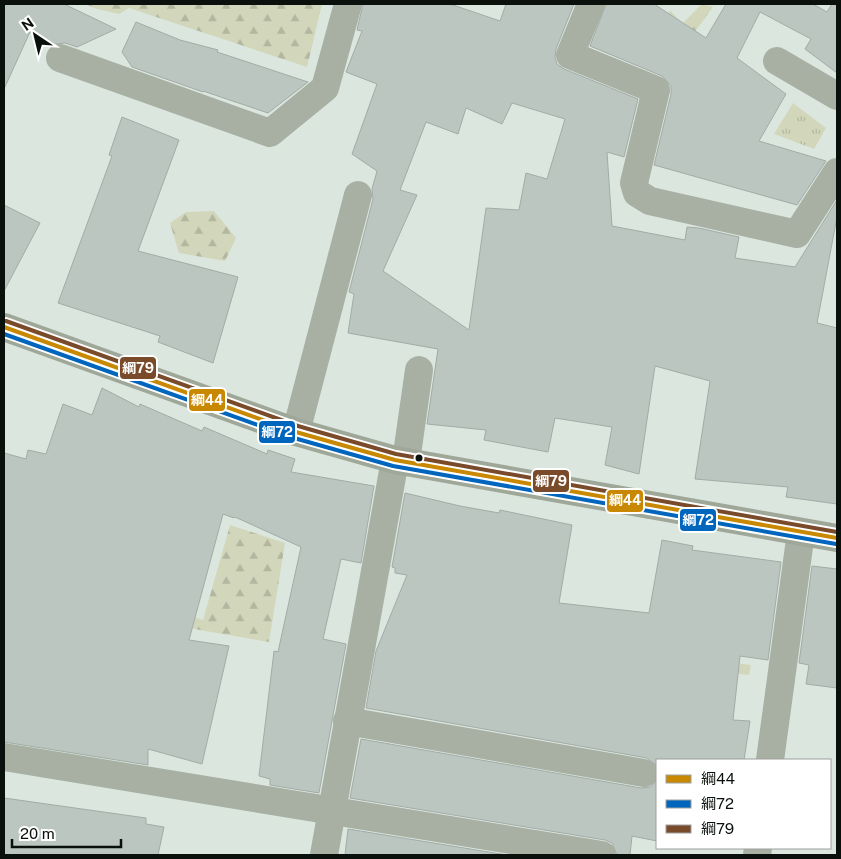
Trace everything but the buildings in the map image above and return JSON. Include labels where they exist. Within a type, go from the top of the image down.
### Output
[{"type":"main road","points":[[4,328],[296,432],[400,460],[837,538]]},
{"type":"street","points":[[60,58],[270,133],[325,88],[348,4]]},
{"type":"street","points":[[589,4],[570,55],[656,90],[634,183],[637,193],[650,201],[797,234],[837,172]]},
{"type":"street","points":[[777,60],[837,96]]},
{"type":"street","points":[[296,432],[358,195]]},
{"type":"street","points":[[324,855],[347,721],[419,370]]},
{"type":"street","points":[[770,759],[800,532]]},
{"type":"street","points":[[347,721],[644,773]]},
{"type":"street","points":[[4,757],[602,855]]},
{"type":"green space","points":[[85,4],[322,4],[307,67],[129,8],[119,14]]},
{"type":"green space","points":[[702,4],[713,7],[664,74],[654,64],[670,10],[682,24]]},
{"type":"green space","points":[[793,103],[826,128],[814,149],[774,134]]},
{"type":"green space","points":[[214,211],[236,238],[225,261],[179,253],[170,223],[186,212]]},
{"type":"green space","points":[[230,525],[285,543],[269,642],[114,615],[123,592],[203,620]]},
{"type":"green space","points":[[700,658],[751,665],[749,675],[700,670]]},
{"type":"transit line","name":"綱79","points":[[6,321],[298,426],[396,454],[837,532]]},
{"type":"transit line","name":"綱44","points":[[4,327],[296,432],[395,460],[837,538]]},
{"type":"transit line","name":"綱72","points":[[4,334],[294,438],[393,466],[836,544]]}]
